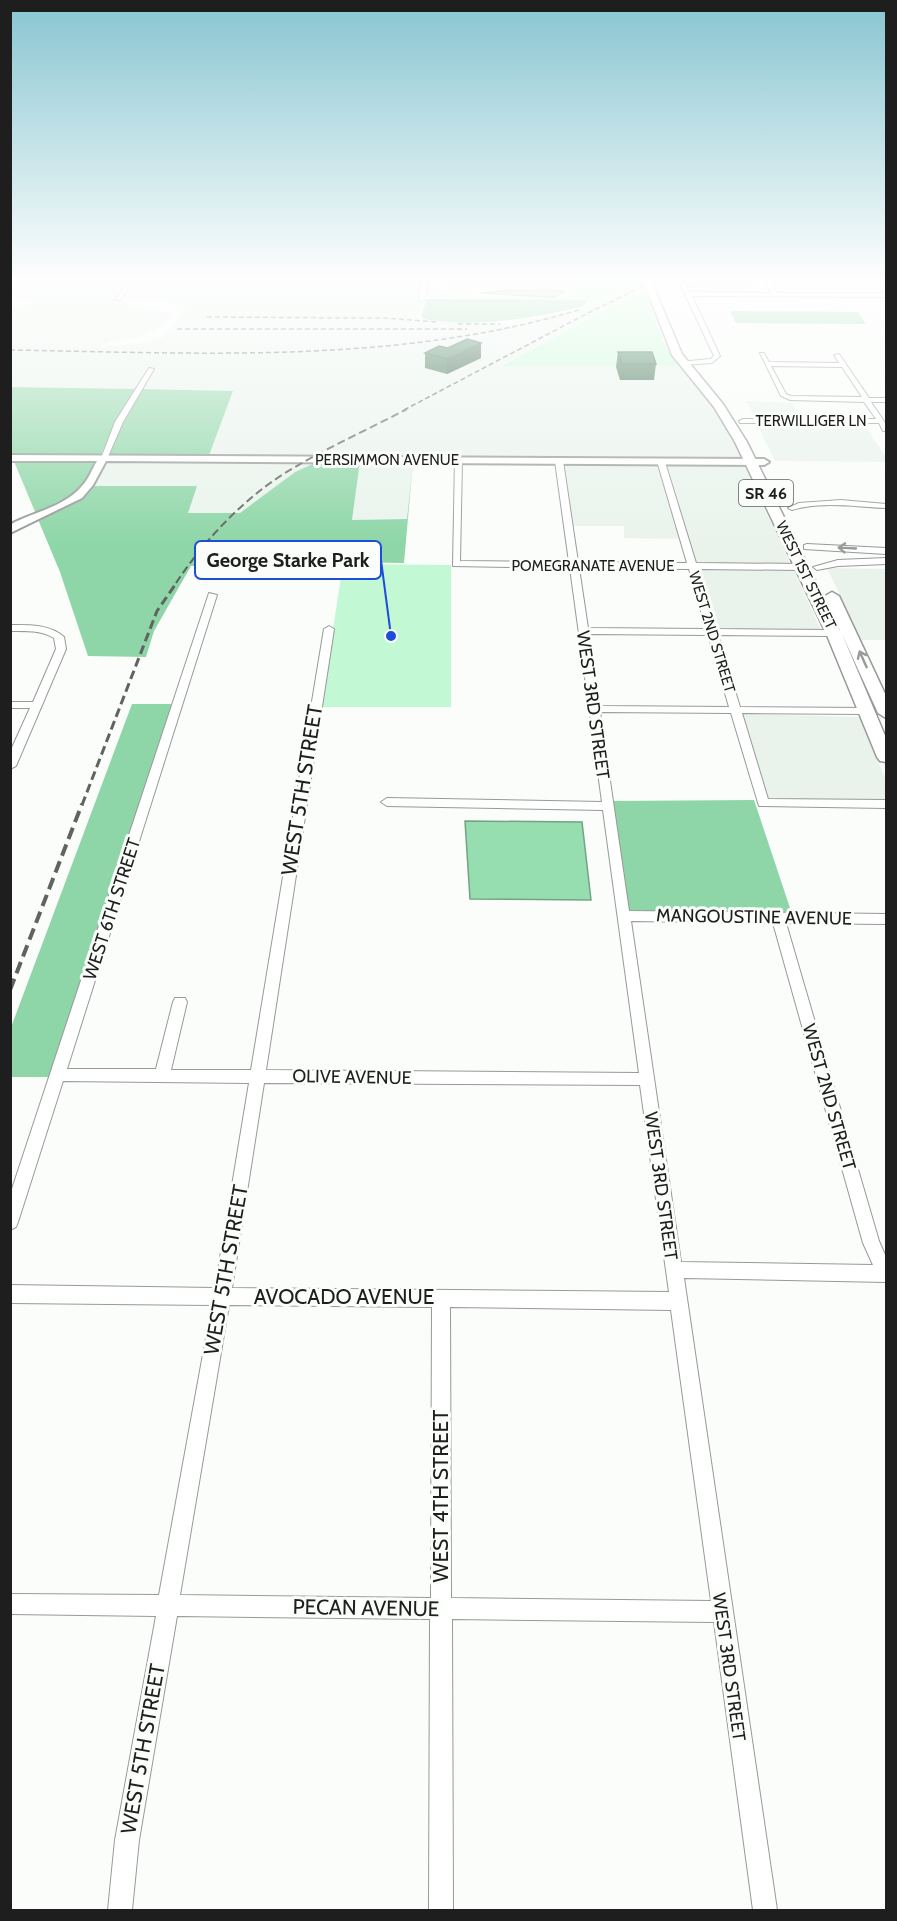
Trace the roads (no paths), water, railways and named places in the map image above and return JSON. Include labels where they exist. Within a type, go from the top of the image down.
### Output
[{"type":"main road","name":"WEST 1ST STREET","points":[[689,365],[790,508],[807,547],[809,567],[827,586],[886,711]]},
{"type":"main road","name":"WEST 1ST STREET","points":[[690,365],[743,421],[758,462],[809,567],[886,757]]},
{"type":"main road","points":[[850,670],[860,680],[869,700],[886,711]]},
{"type":"main road","points":[[867,711],[880,718],[886,729]]},
{"type":"street","points":[[767,365],[783,394],[790,398],[886,400]]},
{"type":"street","points":[[817,365],[844,365],[886,429]]},
{"type":"street","points":[[10,530],[28,519],[74,499],[86,489],[103,459],[119,422],[151,369]]},
{"type":"street","name":"TERWILLIGER LN","points":[[743,421],[880,421]]},
{"type":"street","name":"PERSIMMON AVENUE","points":[[10,458],[758,462]]},
{"type":"street","name":"POMEGRANATE AVENUE","points":[[458,460],[456,564],[809,567],[886,561]]},
{"type":"street","name":"WEST 3RD STREET","points":[[559,461],[765,1911]]},
{"type":"street","name":"WEST 2ND STREET","points":[[661,461],[763,803],[886,804]]},
{"type":"street","points":[[790,508],[824,509],[853,504],[886,506]]},
{"type":"street","points":[[807,547],[886,551]]},
{"type":"street","name":"WEST 6TH STREET","points":[[10,1222],[212,595]]},
{"type":"street","points":[[10,628],[38,628],[59,637],[61,649],[10,766]]},
{"type":"street","name":"WEST 5TH STREET","points":[[120,1911],[127,1840],[222,1296],[329,629]]},
{"type":"street","points":[[583,631],[834,633]]},
{"type":"street","points":[[10,705],[38,705]]},
{"type":"street","points":[[593,709],[867,711]]},
{"type":"street","points":[[387,802],[607,806]]},
{"type":"street","name":"MANGOUSTINE AVENUE","points":[[622,916],[886,919]]},
{"type":"street","name":"WEST 2ND STREET","points":[[778,918],[871,1243],[886,1274]]},
{"type":"street","points":[[162,1076],[180,1002]]},
{"type":"street","name":"OLIVE AVENUE","points":[[58,1075],[646,1079]]},
{"type":"street","points":[[673,1270],[886,1274]]},
{"type":"street","name":"AVOCADO AVENUE","points":[[10,1294],[677,1301]]},
{"type":"street","name":"WEST 4TH STREET","points":[[441,1297],[441,1911]]},
{"type":"street","name":"PECAN AVENUE","points":[[10,1604],[721,1612]]},
{"type":"railway","points":[[404,410],[490,365]]},
{"type":"railway","points":[[176,583],[211,537],[253,496],[285,473],[315,456],[407,409]]},
{"type":"railway","points":[[82,805],[157,611],[177,582]]},
{"type":"railway","points":[[10,990],[82,804]]},
{"type":"place","name":"George Starke Park","points":[[391,636]]}]
